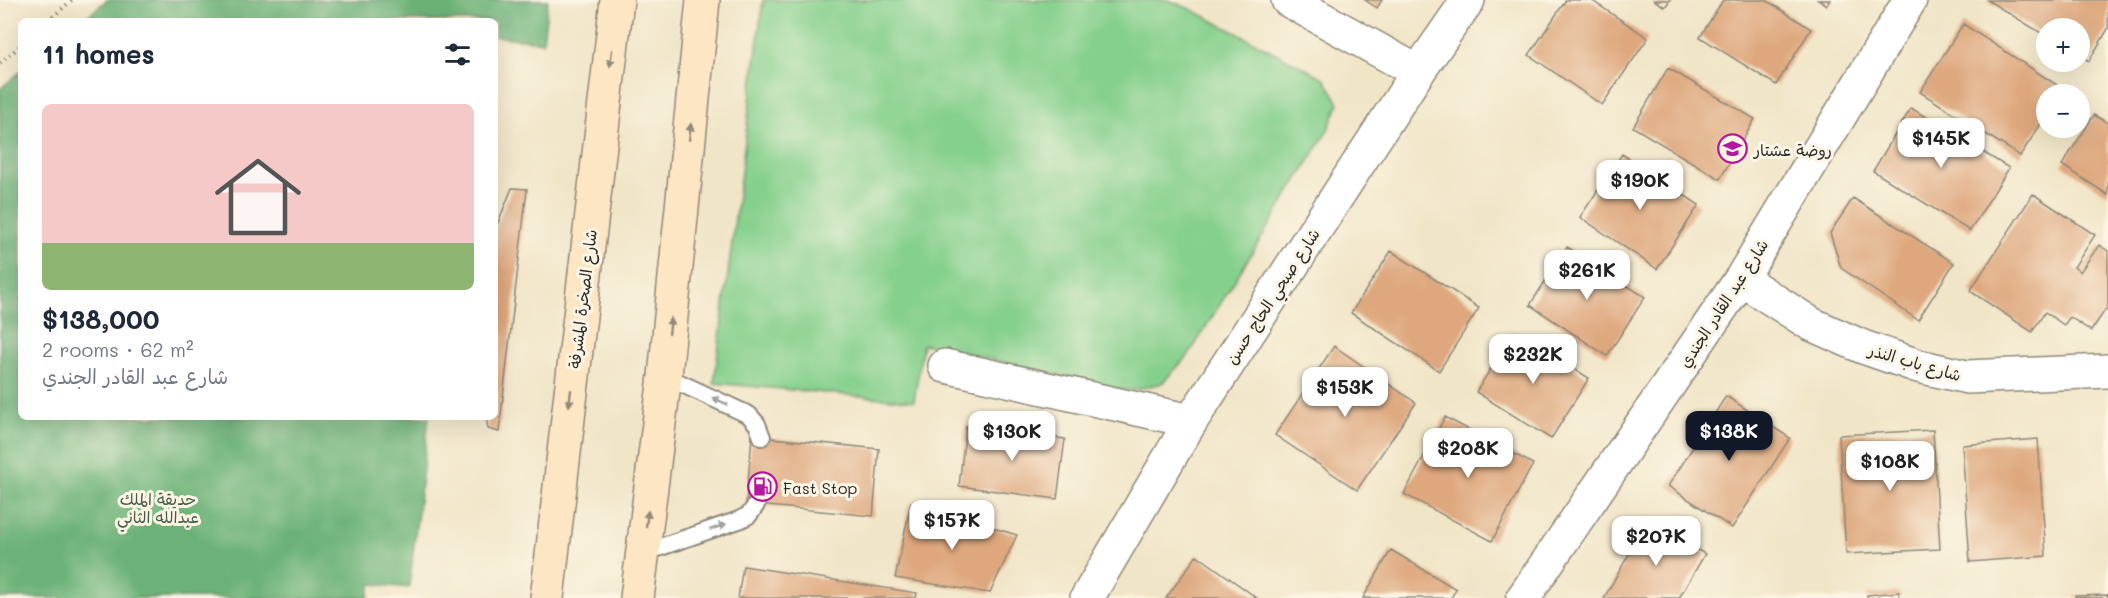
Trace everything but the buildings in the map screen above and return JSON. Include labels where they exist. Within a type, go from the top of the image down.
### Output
[{"type":"main road","name":"شارع الصخرة المشرفة","points":[[547,598],[617,0]]},
{"type":"main road","points":[[637,598],[665,376],[703,0]]},
{"type":"street","points":[[1288,0],[1418,72]]},
{"type":"street","name":"شارع صبحي الحاج حسن","points":[[1087,598],[1191,421],[1418,72],[1468,0]]},
{"type":"street","name":"شارع عبد القادر الجندي","points":[[1523,598],[1741,279],[1910,0]]},
{"type":"street","name":"شارع باب النذر","points":[[1741,279],[1811,324],[1863,347],[1918,366],[1967,377],[2108,371]]},
{"type":"street","points":[[945,366],[1191,421]]},
{"type":"lane","points":[[665,376],[749,415],[757,424],[762,437]]},
{"type":"lane","points":[[643,553],[739,520],[749,515],[756,505]]},
{"type":"path","points":[[51,18],[72,0]]},
{"type":"path","points":[[0,63],[18,48]]},
{"type":"green space","points":[[107,0],[548,0],[543,42],[498,36],[498,18],[86,18]]},
{"type":"green space","points":[[763,0],[1169,0],[1324,78],[1339,103],[1327,132],[1188,356],[1162,383],[1130,391],[923,344],[914,401],[714,383]]},
{"type":"green space","name":"حديقة الملك عبدالله الثاني","points":[[18,74],[18,420],[429,420],[409,588],[371,584],[368,598],[0,598],[0,89]]},
{"type":"place","name":"روضة عشتار","points":[[1733,149]]},
{"type":"place","name":"Fast Stop","points":[[762,487]]}]
